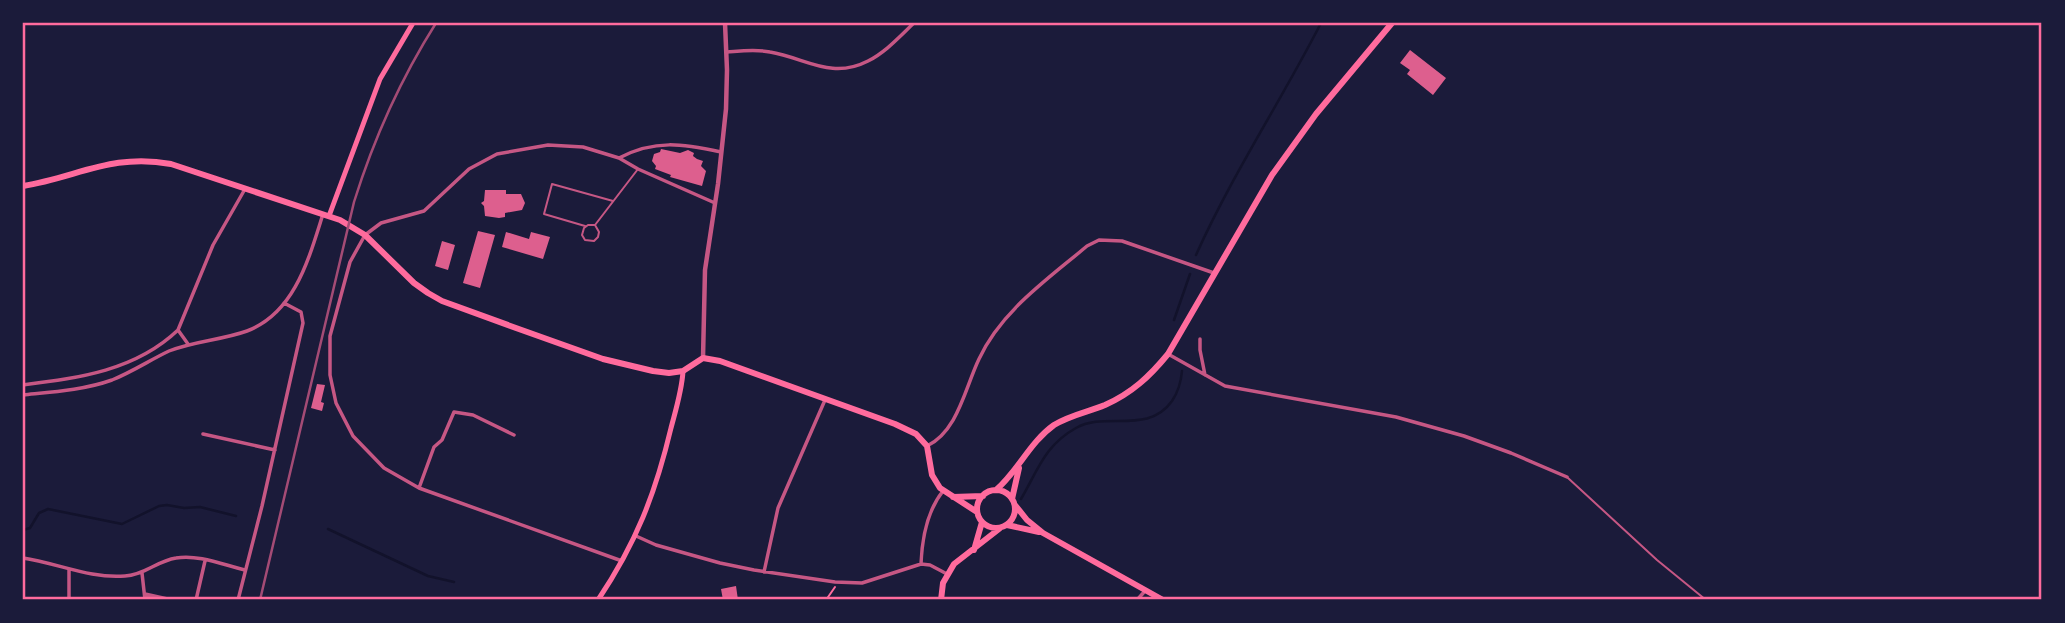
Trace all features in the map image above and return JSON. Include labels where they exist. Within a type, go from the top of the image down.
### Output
[{"type":"main road","points":[[326,215],[380,79],[413,23]]},
{"type":"main road","points":[[977,512],[979,500],[996,490],[1019,466],[1040,437],[1053,426],[1071,416],[1121,397],[1148,377],[1168,354],[1262,191],[1296,140],[1392,23]]},
{"type":"main road","points":[[23,186],[93,167],[135,160],[171,164],[326,215],[365,235],[414,284],[442,302],[603,359],[653,371],[683,371],[703,358],[720,361],[895,424],[916,434],[927,446],[932,475],[944,491],[977,512],[982,522],[994,528],[1024,527],[1043,533]]},
{"type":"main road","points":[[598,600],[636,536],[658,477],[683,371]]},
{"type":"main road","points":[[941,600],[943,583],[954,565],[1012,519],[1019,466]]},
{"type":"main road","points":[[996,490],[1002,491],[1027,520],[1043,533],[1163,600]]},
{"type":"main road","points":[[953,497],[983,496]]},
{"type":"main road","points":[[974,550],[982,522]]},
{"type":"street","points":[[703,358],[705,270],[726,108],[725,23]]},
{"type":"street","points":[[727,51],[768,51],[814,66],[848,68],[868,61],[886,49],[914,23]]},
{"type":"street","points":[[620,158],[638,148],[664,144],[721,152]]},
{"type":"street","points":[[622,561],[419,488],[384,468],[353,436],[336,403],[330,375],[330,336],[350,262],[365,235],[381,223],[424,211],[469,169],[497,154],[523,148],[583,146],[620,158],[638,169],[715,203]]},
{"type":"street","points":[[23,385],[106,372],[169,338],[178,330],[213,245],[245,189]]},
{"type":"street","points":[[23,395],[110,381],[167,352],[188,344],[246,331],[263,322],[284,303],[304,272],[326,215]]},
{"type":"street","points":[[927,446],[942,435],[954,417],[978,360],[999,327],[1013,310],[1087,246],[1099,240],[1122,241],[1214,273]]},
{"type":"street","points":[[237,600],[275,450],[303,323],[301,312],[284,303]]},
{"type":"street","points":[[178,330],[188,344]]},
{"type":"street","points":[[1200,339],[1205,374]]},
{"type":"street","points":[[1168,354],[1225,386],[1350,407],[1419,423],[1511,453],[1567,477]]},
{"type":"street","points":[[764,572],[778,508],[826,397]]},
{"type":"street","points":[[419,488],[434,447],[442,440],[454,412],[474,415],[514,435]]},
{"type":"street","points":[[203,434],[275,450]]},
{"type":"street","points":[[921,564],[921,552],[931,510],[944,491]]},
{"type":"street","points":[[636,536],[668,548],[764,572],[835,582],[862,583],[921,564],[936,567],[947,574]]},
{"type":"street","points":[[23,558],[107,576],[142,573],[175,558],[192,557],[245,570]]},
{"type":"street","points":[[196,600],[205,561]]},
{"type":"street","points":[[69,569],[69,600]]},
{"type":"street","points":[[142,573],[145,600]]},
{"type":"street","points":[[1138,600],[1146,590]]},
{"type":"street","points":[[145,594],[172,600]]},
{"type":"lane","points":[[613,201],[552,184],[544,214],[585,226],[595,225],[638,169]]},
{"type":"lane","points":[[585,226],[582,235],[585,240],[591,241],[599,235],[595,225]]},
{"type":"lane","points":[[1567,477],[1657,560],[1706,600]]},
{"type":"path","points":[[827,600],[835,582]]},
{"type":"building","points":[[1410,50],[1446,78],[1433,95],[1407,74],[1410,70],[1400,63]]},
{"type":"building","points":[[661,149],[680,153],[688,150],[703,161],[701,166],[706,171],[702,186],[670,177],[671,175],[655,169],[652,161],[654,154]]},
{"type":"building","points":[[485,190],[506,190],[506,194],[521,194],[525,203],[522,210],[505,213],[505,217],[499,218],[485,216],[481,203],[484,201]]},
{"type":"building","points":[[478,231],[495,235],[480,288],[463,283]]},
{"type":"building","points":[[506,232],[529,239],[531,232],[550,237],[543,259],[502,247]]},
{"type":"building","points":[[442,241],[455,245],[448,270],[435,266]]},
{"type":"building","points":[[317,384],[325,385],[322,411],[311,408]]},
{"type":"building","points":[[736,586],[738,600],[723,600],[721,589]]},
{"type":"waterway","points":[[1196,255],[1225,196],[1321,23]]},
{"type":"waterway","points":[[1174,320],[1190,274]]},
{"type":"waterway","points":[[1021,499],[1049,450],[1065,435],[1088,423],[1139,420],[1162,411],[1176,394],[1182,371]]},
{"type":"waterway","points":[[23,530],[30,528],[39,513],[48,509],[122,524],[159,506],[167,505],[200,507],[236,516]]},
{"type":"waterway","points":[[328,529],[428,576],[454,582]]},
{"type":"railway","points":[[260,600],[354,202],[389,110],[436,23]]}]
